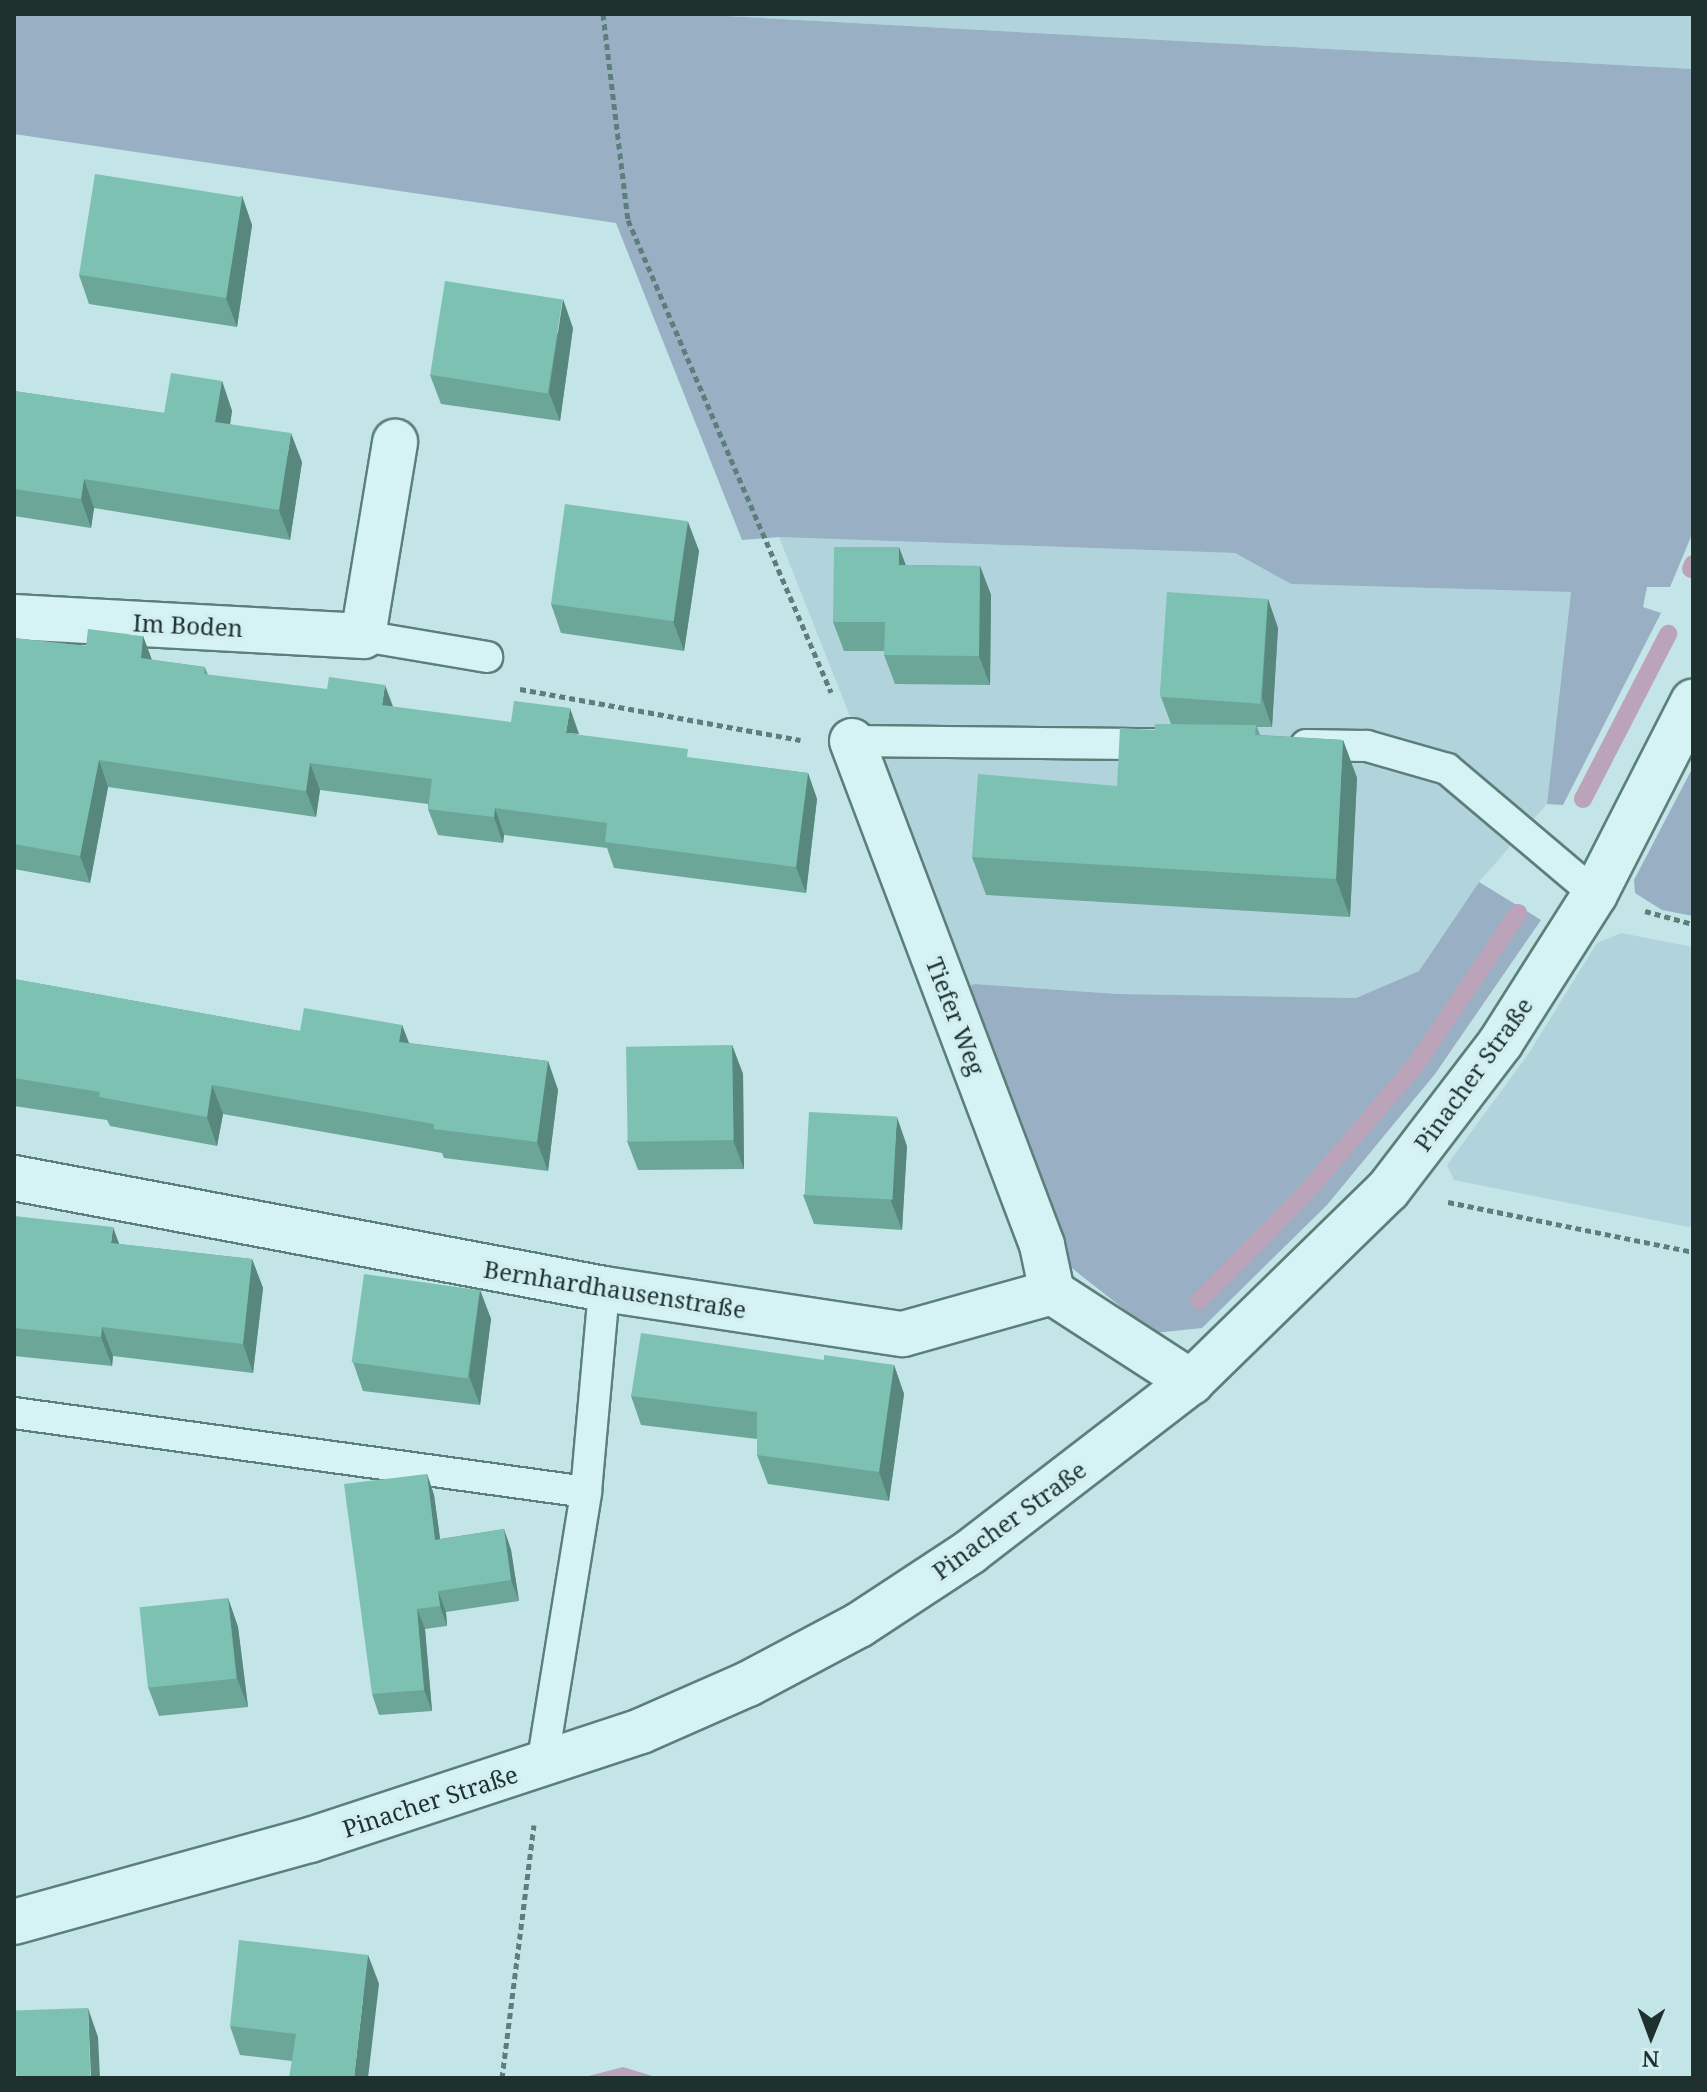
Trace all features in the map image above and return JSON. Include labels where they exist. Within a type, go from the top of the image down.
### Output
[{"type":"street","points":[[363,636],[395,442]]},
{"type":"street","name":"Im Boden","points":[[14,617],[363,636]]},
{"type":"street","name":"Pinacher Straße","points":[[14,1922],[310,1840],[641,1731],[748,1684],[859,1625],[970,1552],[1191,1382],[1388,1190],[1501,1042],[1595,894],[1693,702]]},
{"type":"street","name":"Tiefer Weg","points":[[852,741],[1042,1245],[1052,1292]]},
{"type":"street","name":"Bernhardhausenstraße","points":[[14,1178],[604,1289],[903,1334],[1052,1292]]},
{"type":"street","points":[[1052,1292],[1191,1382]]},
{"type":"lane","name":"Im Boden","points":[[363,636],[487,657]]},
{"type":"lane","points":[[852,741],[1195,744]]},
{"type":"lane","points":[[1273,745],[1367,746],[1447,769],[1595,894]]},
{"type":"lane","points":[[542,1765],[586,1492],[604,1289]]},
{"type":"lane","points":[[14,1413],[586,1492]]},
{"type":"path","points":[[487,657],[523,692],[800,740],[852,741],[628,220],[603,14]]},
{"type":"path","points":[[1388,1190],[1693,1252]]},
{"type":"path","points":[[502,2078],[542,1765]]},
{"type":"shaded area","points":[[14,14],[689,14],[1693,69],[1693,532],[1670,587],[1647,587],[1643,607],[1661,613],[1563,805],[1547,804],[1571,592],[1291,584],[1235,553],[779,537],[742,540],[616,223],[14,134]]},
{"type":"shaded area","points":[[689,14],[1693,14],[1693,69]]},
{"type":"shaded area","points":[[779,537],[1235,553],[1291,584],[1571,592],[1547,804],[1479,882],[1419,971],[1356,998],[1119,994],[974,984],[959,992]]},
{"type":"shaded area","points":[[1693,767],[1693,916],[1662,910],[1635,893],[1634,880]]},
{"type":"shaded area","points":[[1479,882],[1541,920],[1435,1074],[1327,1205],[1202,1328],[1154,1333],[1068,1265],[959,992],[974,984],[1119,994],[1356,998],[1419,971]]},
{"type":"shaded area","points":[[1621,933],[1693,947],[1693,1228],[1454,1180],[1447,1165],[1529,1053],[1597,943]]},
{"type":"shaded area","points":[[623,2067],[659,2078],[581,2078]]},
{"type":"building","points":[[95,174],[242,197],[226,298],[79,275]]},
{"type":"building","points":[[445,281],[563,300],[548,393],[430,375]]},
{"type":"building","points":[[171,373],[222,381],[215,422],[291,433],[279,510],[84,479],[81,499],[14,489],[14,391],[164,413]]},
{"type":"building","points":[[565,504],[688,521],[674,621],[551,604]]},
{"type":"building","points":[[834,547],[899,547],[899,565],[980,566],[979,656],[884,655],[885,622],[833,622]]},
{"type":"building","points":[[1167,592],[1268,599],[1260,704],[1160,697]]},
{"type":"building","points":[[88,629],[143,636],[141,658],[205,667],[204,674],[327,689],[329,677],[385,685],[382,705],[511,722],[514,701],[570,708],[566,733],[688,749],[687,757],[808,773],[796,867],[605,842],[607,823],[495,808],[494,817],[428,809],[432,779],[310,763],[306,791],[99,760],[80,856],[14,844],[14,638],[86,646]]},
{"type":"building","points":[[1155,724],[1256,725],[1255,735],[1343,740],[1336,879],[972,857],[978,774],[1117,786],[1120,728],[1155,730]]},
{"type":"building","points":[[14,979],[300,1031],[304,1008],[402,1025],[399,1042],[548,1061],[537,1142],[434,1129],[434,1124],[212,1085],[207,1117],[99,1097],[100,1092],[14,1078]]},
{"type":"building","points":[[732,1045],[734,1140],[628,1142],[626,1047]]},
{"type":"building","points":[[809,1112],[897,1117],[893,1199],[805,1195]]},
{"type":"building","points":[[14,1216],[113,1227],[111,1243],[252,1259],[243,1344],[102,1327],[101,1337],[14,1328]]},
{"type":"building","points":[[364,1274],[480,1290],[467,1378],[352,1362]]},
{"type":"building","points":[[641,1333],[824,1360],[824,1355],[894,1365],[879,1472],[757,1455],[757,1412],[631,1396]]},
{"type":"building","points":[[427,1474],[435,1540],[504,1529],[511,1580],[438,1591],[440,1606],[417,1609],[424,1690],[372,1694],[344,1484]]},
{"type":"building","points":[[228,1598],[236,1679],[148,1688],[139,1607]]},
{"type":"building","points":[[239,1940],[368,1955],[354,2078],[289,2078],[296,2034],[230,2026]]},
{"type":"building","points":[[88,2008],[90,2077],[16,2078],[14,2011]]},
{"type":"waterway","points":[[1691,569],[1693,564]]},
{"type":"waterway","points":[[1583,799],[1668,634]]},
{"type":"waterway","points":[[1199,1301],[1310,1188],[1417,1063],[1518,913]]}]
